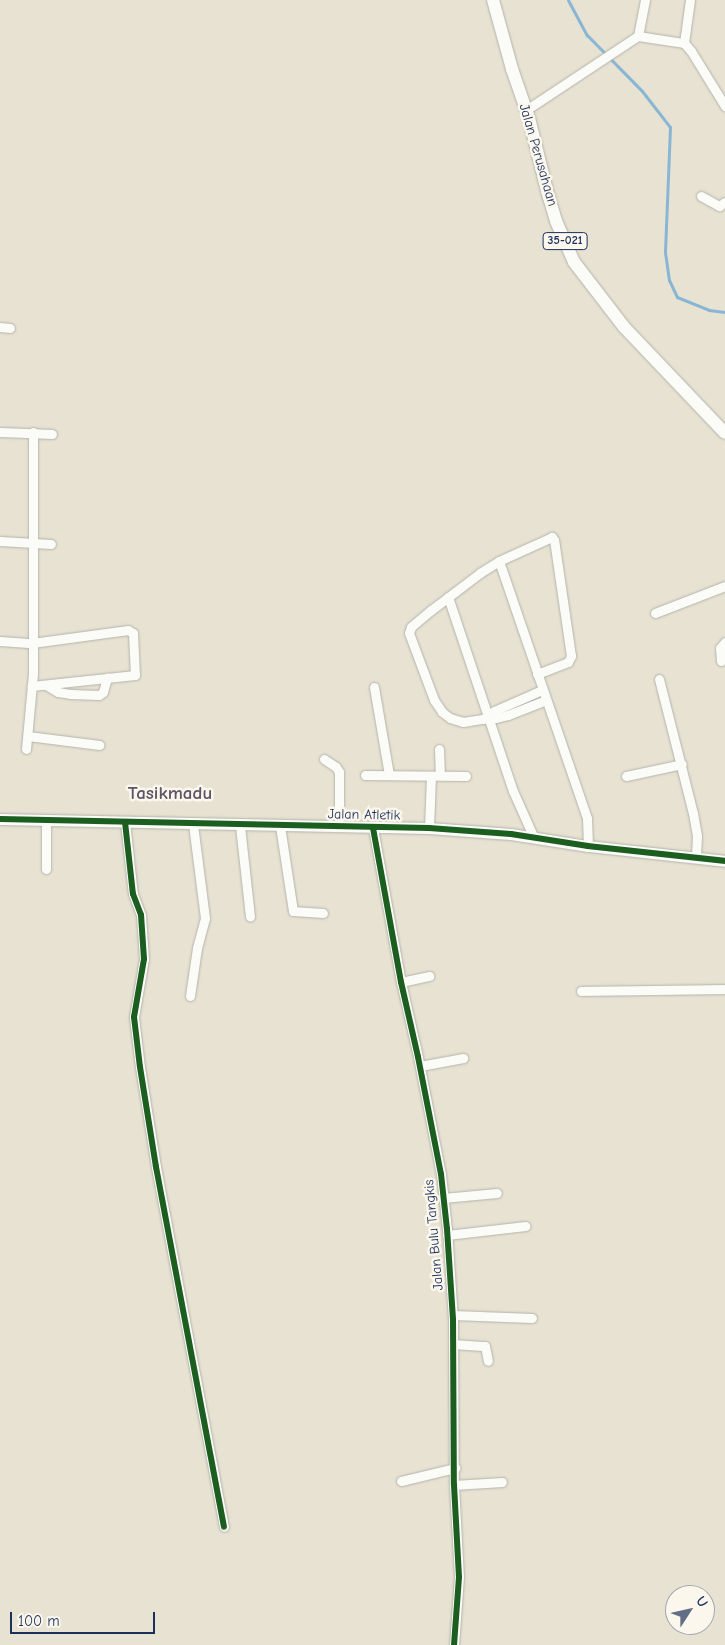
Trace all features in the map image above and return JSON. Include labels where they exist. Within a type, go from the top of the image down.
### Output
[{"type":"main road","name":"Jalan Perusahaan","points":[[493,0],[526,110],[556,221],[574,262],[624,328],[725,433]]},
{"type":"street","points":[[638,36],[645,0]]},
{"type":"street","points":[[684,43],[690,0]]},
{"type":"street","points":[[526,110],[638,36],[684,43],[692,51],[725,106]]},
{"type":"street","points":[[701,196],[723,207]]},
{"type":"street","points":[[0,327],[10,328]]},
{"type":"street","points":[[0,432],[52,434]]},
{"type":"street","points":[[26,749],[32,686],[33,432]]},
{"type":"street","points":[[537,674],[568,662],[571,656],[554,540],[550,537],[499,561],[448,597],[411,627],[410,637],[434,700],[442,712],[450,718],[463,722],[489,717],[496,718],[546,700]]},
{"type":"street","points":[[0,541],[51,544]]},
{"type":"street","points":[[499,561],[587,818],[588,846]]},
{"type":"street","points":[[655,613],[725,586]]},
{"type":"street","points":[[448,597],[513,791],[534,838]]},
{"type":"street","points":[[0,641],[32,643],[131,630],[134,635],[136,674],[32,686]]},
{"type":"street","points":[[721,662],[720,648],[725,642]]},
{"type":"street","points":[[46,685],[58,692],[99,695],[103,692],[107,678]]},
{"type":"street","points":[[659,679],[682,764],[697,836],[696,857]]},
{"type":"street","points":[[374,687],[389,775]]},
{"type":"street","points":[[489,717],[494,711],[542,690]]},
{"type":"street","points":[[28,736],[99,745]]},
{"type":"street","points":[[429,828],[439,749]]},
{"type":"street","points":[[324,759],[336,767],[339,772],[339,827]]},
{"type":"street","points":[[626,776],[682,764]]},
{"type":"street","points":[[365,775],[466,776]]},
{"type":"street","name":"Jalan Atletik","points":[[0,819],[240,826],[429,828],[512,834],[588,846],[725,860]]},
{"type":"street","points":[[46,819],[46,869]]},
{"type":"street","points":[[125,822],[133,894],[141,915],[144,959],[134,1017],[140,1067],[156,1167],[224,1527]]},
{"type":"street","points":[[190,996],[197,948],[205,918],[193,824]]},
{"type":"street","points":[[240,826],[250,916]]},
{"type":"street","points":[[280,826],[294,911],[323,913]]},
{"type":"street","name":"Jalan Bulu Tangkis","points":[[373,828],[401,982],[420,1066],[443,1198],[447,1235],[453,1315],[454,1485],[459,1577],[454,1645]]},
{"type":"street","points":[[401,982],[429,976]]},
{"type":"street","points":[[581,991],[725,989]]},
{"type":"street","points":[[420,1066],[463,1058]]},
{"type":"street","points":[[443,1198],[497,1193]]},
{"type":"street","points":[[447,1235],[525,1226]]},
{"type":"street","points":[[453,1315],[532,1318]]},
{"type":"street","points":[[453,1344],[485,1346],[488,1360]]},
{"type":"street","points":[[401,1481],[455,1468]]},
{"type":"street","points":[[454,1485],[502,1482]]},
{"type":"waterway","points":[[568,0],[587,35],[642,91],[670,127],[665,252],[669,280],[677,297],[709,310],[725,312]]},
{"type":"cycle path","points":[[0,819],[429,828],[511,834],[588,846],[725,861]]},
{"type":"cycle path","points":[[125,822],[133,894],[141,915],[144,959],[134,1017],[140,1067],[156,1167],[224,1527]]},
{"type":"cycle path","points":[[373,828],[401,982],[441,1174],[447,1229],[453,1320],[454,1485],[459,1577],[454,1645]]},
{"type":"district","name":"Tasikmadu","points":[[170,794]]}]
